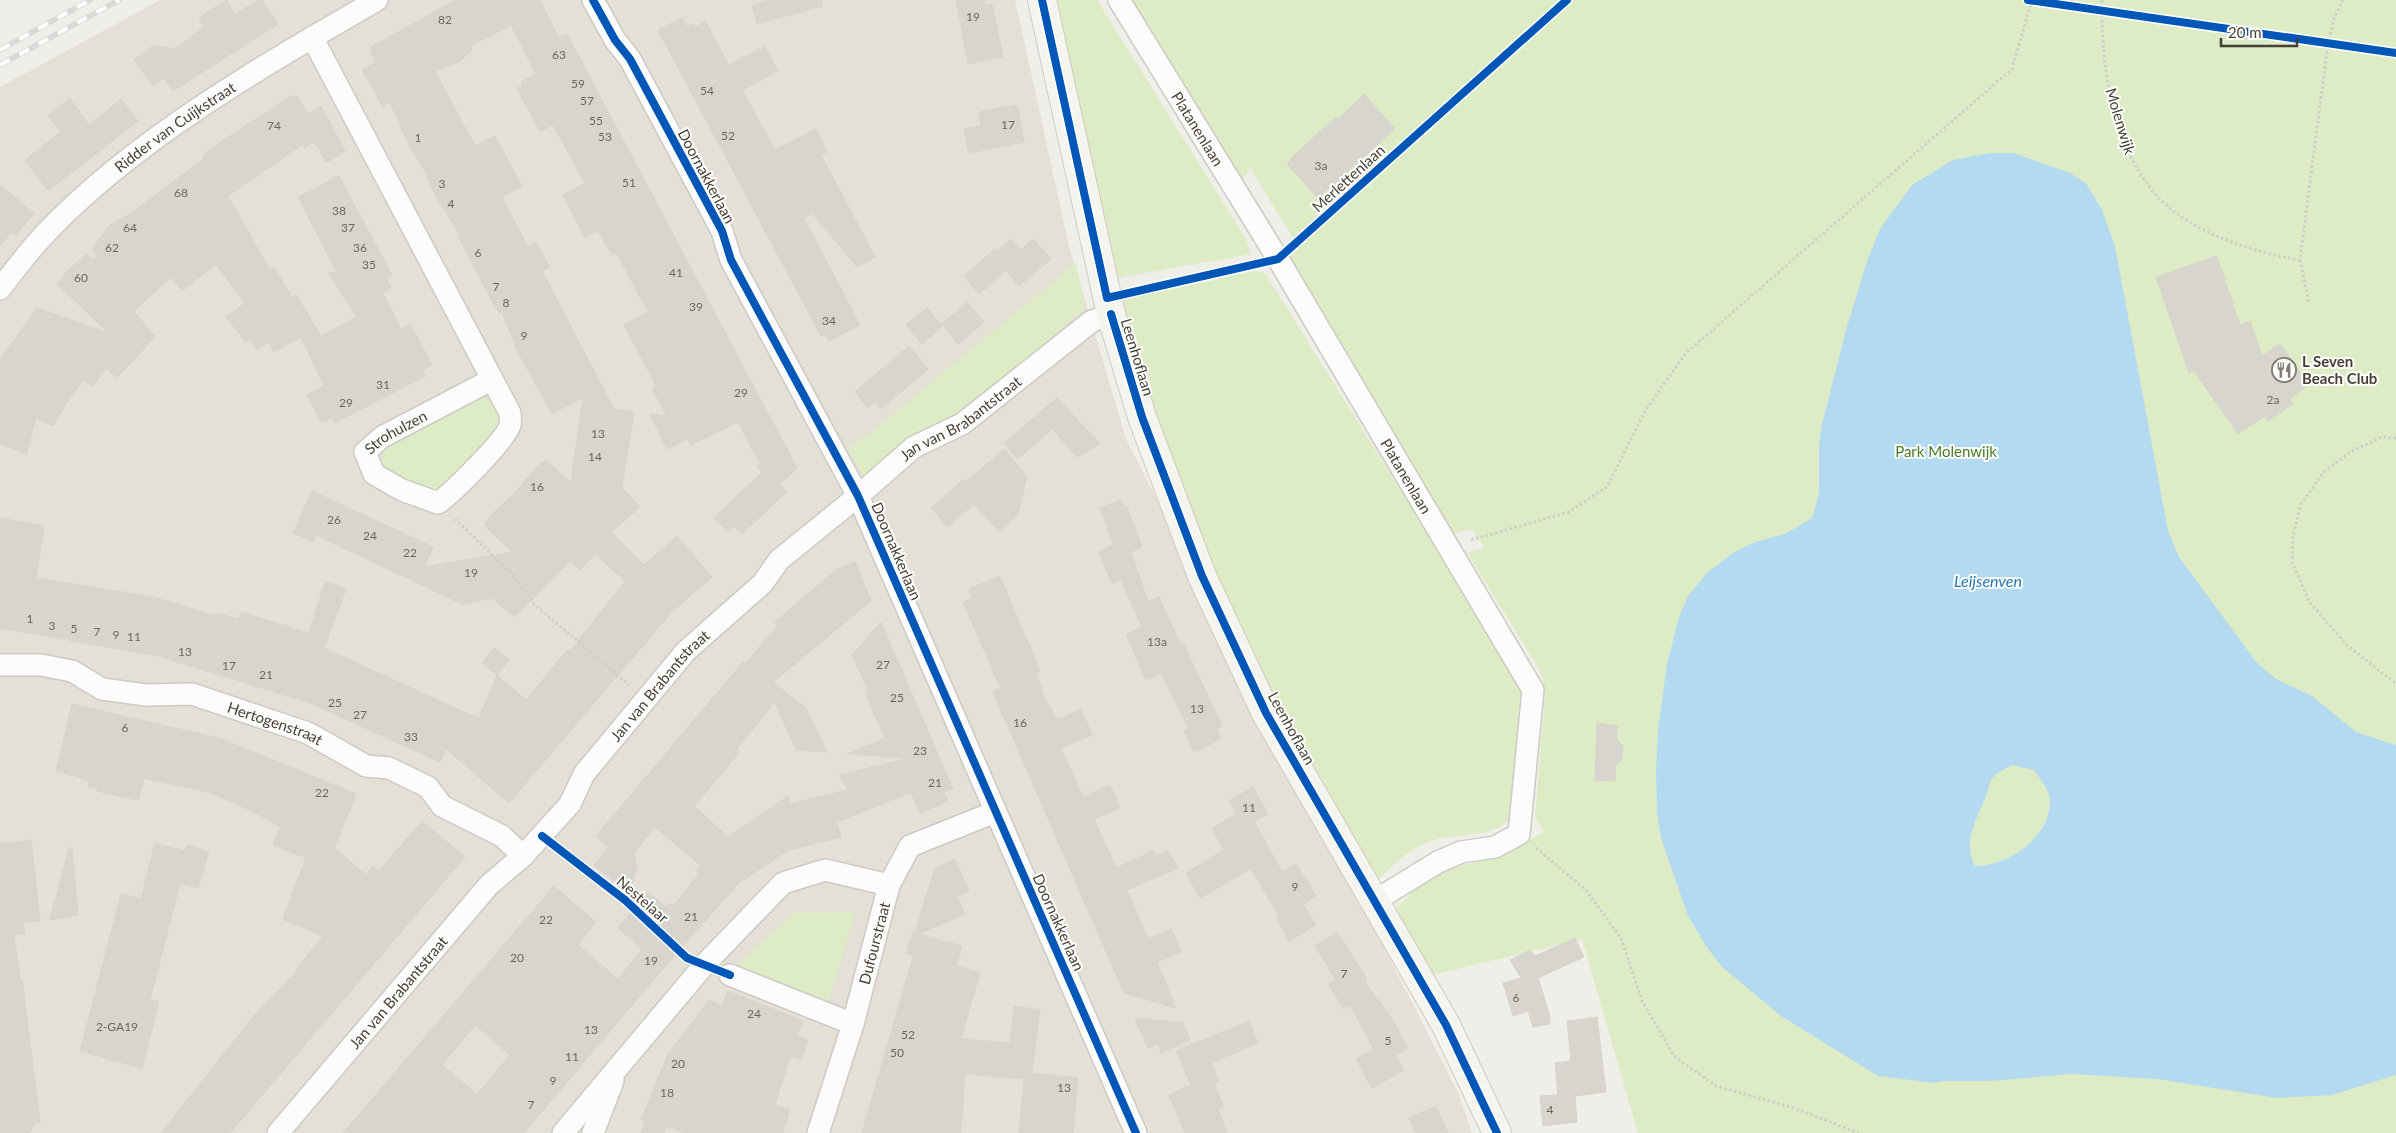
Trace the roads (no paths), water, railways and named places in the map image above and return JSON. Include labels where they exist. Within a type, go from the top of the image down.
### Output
[{"type":"street","name":"Ridder van Cuijkstraat","points":[[0,289],[44,236],[111,173],[181,121],[312,37],[377,0]]},
{"type":"street","name":"Doornakkerlaan","points":[[593,0],[615,40],[630,59],[722,231],[731,260],[858,496],[1136,1133]]},
{"type":"street","name":"Leenhoflaan","points":[[1042,0],[1111,314],[1142,417],[1202,576],[1266,713],[1373,902],[1446,1025],[1497,1133]]},
{"type":"street","name":"Platanenlaan","points":[[1118,0],[1278,259],[1533,690],[1519,834],[1496,847],[1461,852],[1438,862],[1373,902]]},
{"type":"street","points":[[312,37],[491,380]]},
{"type":"street","name":"Jan van Brabantstraat","points":[[278,1133],[489,885],[522,856],[570,804],[584,774],[686,651],[763,583],[779,560],[858,496],[914,447],[962,424],[1092,320],[1111,314]]},
{"type":"street","name":"Strohulzen","points":[[491,380],[510,413],[510,425],[503,436],[450,494],[438,503],[402,490],[374,474],[365,452],[382,437],[491,380]]},
{"type":"street","name":"Hertogenstraat","points":[[0,665],[41,666],[72,671],[102,689],[146,695],[192,694],[308,733],[366,766],[389,768],[428,787],[442,806],[502,836],[522,856]]},
{"type":"street","name":"Dufourstraat","points":[[818,1133],[853,1024],[889,886],[910,846],[996,812]]},
{"type":"street","points":[[563,1133],[704,964],[784,883],[825,870],[889,886]]},
{"type":"street","points":[[730,975],[853,1024]]},
{"type":"street","points":[[593,1133],[618,1067]]},
{"type":"water","name":"Leijsenven","points":[[1990,153],[2013,153],[2070,173],[2086,183],[2102,210],[2115,246],[2168,531],[2179,557],[2257,663],[2276,679],[2312,696],[2356,732],[2396,745],[2396,1075],[2332,1095],[2277,1098],[2157,1079],[2071,1074],[1990,1081],[1944,1081],[1934,1083],[1878,1076],[1781,1016],[1721,966],[1688,916],[1661,838],[1657,811],[1656,770],[1658,730],[1667,664],[1679,617],[1688,596],[1708,572],[1734,552],[1755,542],[1785,534],[1812,518],[1819,494],[1819,446],[1822,424],[1846,330],[1867,261],[1880,229],[1912,185],[1953,160]],"holes":[[[2012,765],[2034,770],[2050,796],[2048,813],[2043,826],[2036,837],[2014,855],[1988,865],[1975,866],[1971,857],[1970,839],[1993,777]]]},
{"type":"railway","points":[[0,50],[90,0]]},
{"type":"railway","points":[[0,65],[119,0]]},
{"type":"place","name":"L Seven Beach Club","points":[[2284,370]]},
{"type":"park label","name":"Park Molenwijk","points":[[1946,451]]}]
